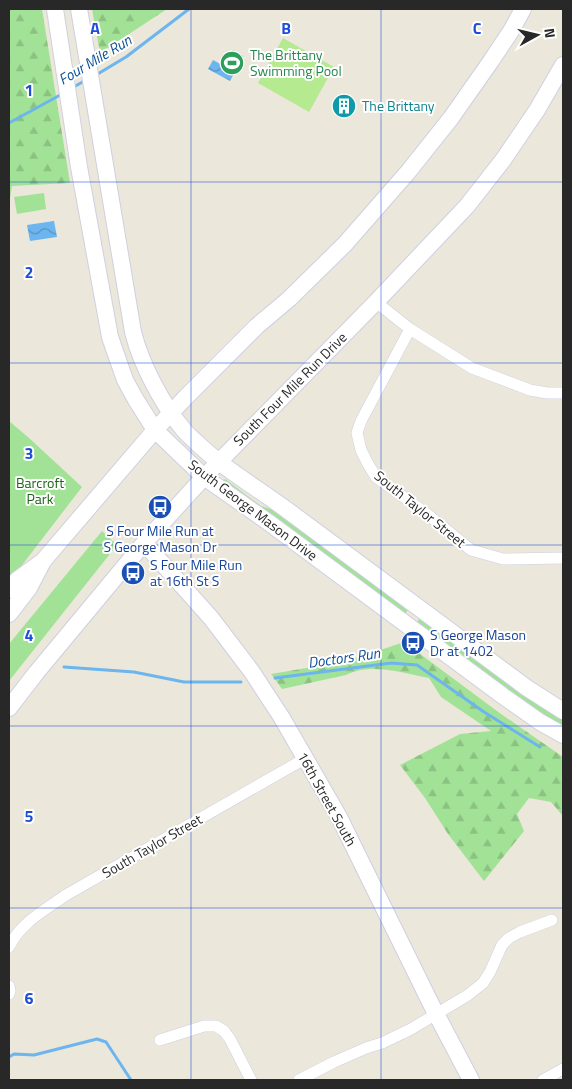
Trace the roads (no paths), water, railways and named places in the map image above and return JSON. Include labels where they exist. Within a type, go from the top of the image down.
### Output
[{"type":"main road","name":"South George Mason Drive","points":[[55,9],[76,144],[110,337],[125,380],[155,430],[204,477],[540,722],[563,735]]},
{"type":"main road","points":[[257,326],[281,294],[401,166],[443,113],[483,57],[512,9]]},
{"type":"main road","points":[[9,614],[29,588],[43,561],[155,430],[257,326],[289,299],[332,257],[408,172],[451,118],[496,53],[523,9]]},
{"type":"main road","name":"South George Mason Drive","points":[[79,10],[137,349],[171,413],[183,430],[219,462],[527,688],[563,711]]},
{"type":"main road","name":"South Four Mile Run Drive","points":[[9,708],[144,543],[204,477],[376,302],[473,198],[503,160],[527,125],[563,65]]},
{"type":"main road","name":"16th Street South","points":[[144,543],[211,618],[252,672],[306,758],[340,817],[436,1014],[471,1080]]},
{"type":"main road","points":[[9,590],[17,580],[43,561]]},
{"type":"main road","points":[[407,625],[419,608]]},
{"type":"street","points":[[376,302],[410,329],[472,368],[530,390],[563,393]]},
{"type":"street","name":"South Taylor Street","points":[[410,329],[361,421],[357,433],[361,450],[376,477],[427,514],[471,550],[503,560],[563,558]]},
{"type":"street","name":"South Taylor Street","points":[[9,947],[30,920],[66,896],[306,758]]},
{"type":"street","points":[[299,1080],[334,1062],[382,1043],[468,995],[483,983],[502,945],[509,938],[552,920]]},
{"type":"street","points":[[9,986],[9,994]]},
{"type":"street","points":[[160,1040],[204,1026],[216,1026],[230,1039],[251,1080]]},
{"type":"street","points":[[543,1080],[563,1069]]},
{"type":"water","name":"The Brittany Swimming Pool","points":[[233,50],[243,56],[230,81],[208,69],[213,60],[224,66]]},
{"type":"water","points":[[54,221],[57,237],[30,241],[27,225]]},
{"type":"waterway","name":"Four Mile Run","points":[[96,75],[126,57],[189,9]]},
{"type":"waterway","name":"Four Mile Run","points":[[72,88],[86,80]]},
{"type":"waterway","name":"Four Mile Run","points":[[9,123],[62,94]]},
{"type":"waterway","name":"Doctors Run","points":[[275,678],[391,663],[417,665],[484,712],[540,747]]},
{"type":"waterway","name":"Doctors Run","points":[[64,667],[134,672],[184,682],[241,682]]},
{"type":"waterway","points":[[9,1057],[14,1054],[34,1055],[97,1039],[106,1042],[131,1080]]},
{"type":"place","name":"The Brittany Swimming Pool","points":[[232,63]]},
{"type":"place","name":"The Brittany","points":[[344,106]]},
{"type":"place","name":"S Four Mile Run at S George Mason Dr","points":[[160,507]]},
{"type":"place","name":"S Four Mile Run at 16th St S","points":[[133,573]]},
{"type":"place","name":"S George Mason Dr at 1402","points":[[413,643]]},
{"type":"park label","name":"Barcroft Park","points":[[40,492]]}]
